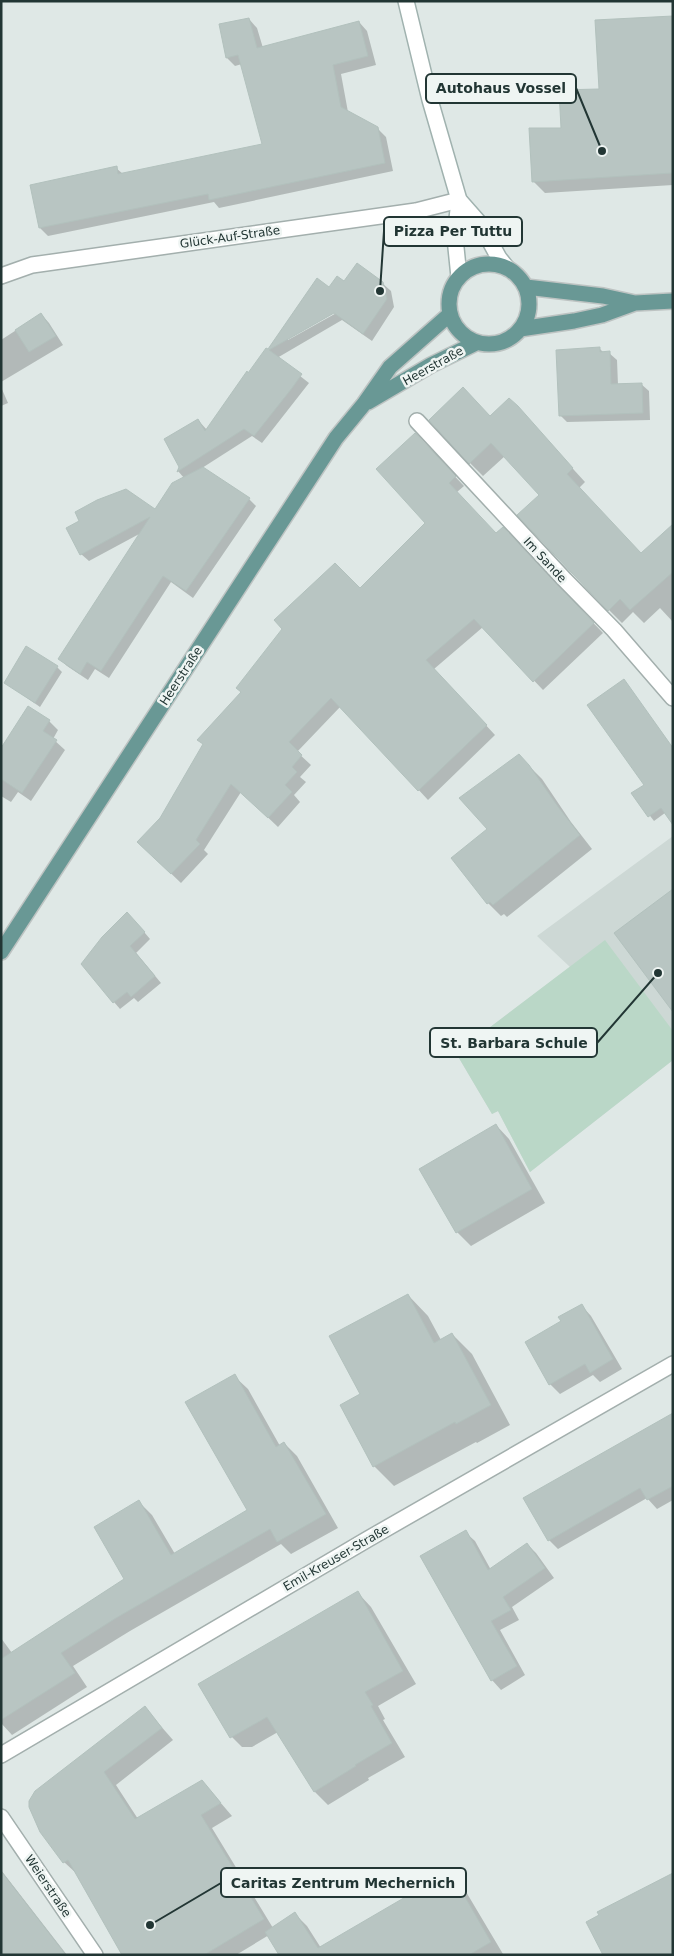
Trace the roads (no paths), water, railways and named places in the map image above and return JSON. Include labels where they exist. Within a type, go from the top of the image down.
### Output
[{"type":"main road","points":[[495,264],[507,268],[518,276],[526,287],[529,300],[528,313],[514,336],[490,345],[476,343],[464,336],[455,327],[448,301],[452,288],[469,269],[495,264]]},
{"type":"main road","points":[[526,287],[603,296],[635,303],[673,301]]},
{"type":"main road","points":[[520,329],[602,315],[635,303]]},
{"type":"main road","name":"Heerstraße","points":[[1,952],[336,438],[364,404],[390,367],[450,314]]},
{"type":"main road","name":"Heerstraße","points":[[364,404],[431,365],[476,343]]},
{"type":"street","points":[[406,1],[430,100],[459,200],[455,238],[459,278]]},
{"type":"street","points":[[459,200],[481,225],[499,258],[507,268]]},
{"type":"street","name":"Glück-Auf-Straße","points":[[1,276],[32,265],[416,211],[459,200]]},
{"type":"street","name":"Im Sande","points":[[418,421],[565,580],[614,630],[673,698]]},
{"type":"street","name":"Emil-Kreuser-Straße","points":[[1,1755],[368,1539],[673,1364]]},
{"type":"street","name":"Weierstraße","points":[[1,1818],[95,1955]]},
{"type":"place","name":"Autohaus Vossel","points":[[602,151]]},
{"type":"place","name":"Pizza Per Tuttu","points":[[380,291]]},
{"type":"place","name":"St. Barbara Schule","points":[[658,973]]},
{"type":"place","name":"Caritas Zentrum Mechernich","points":[[150,1925]]}]
